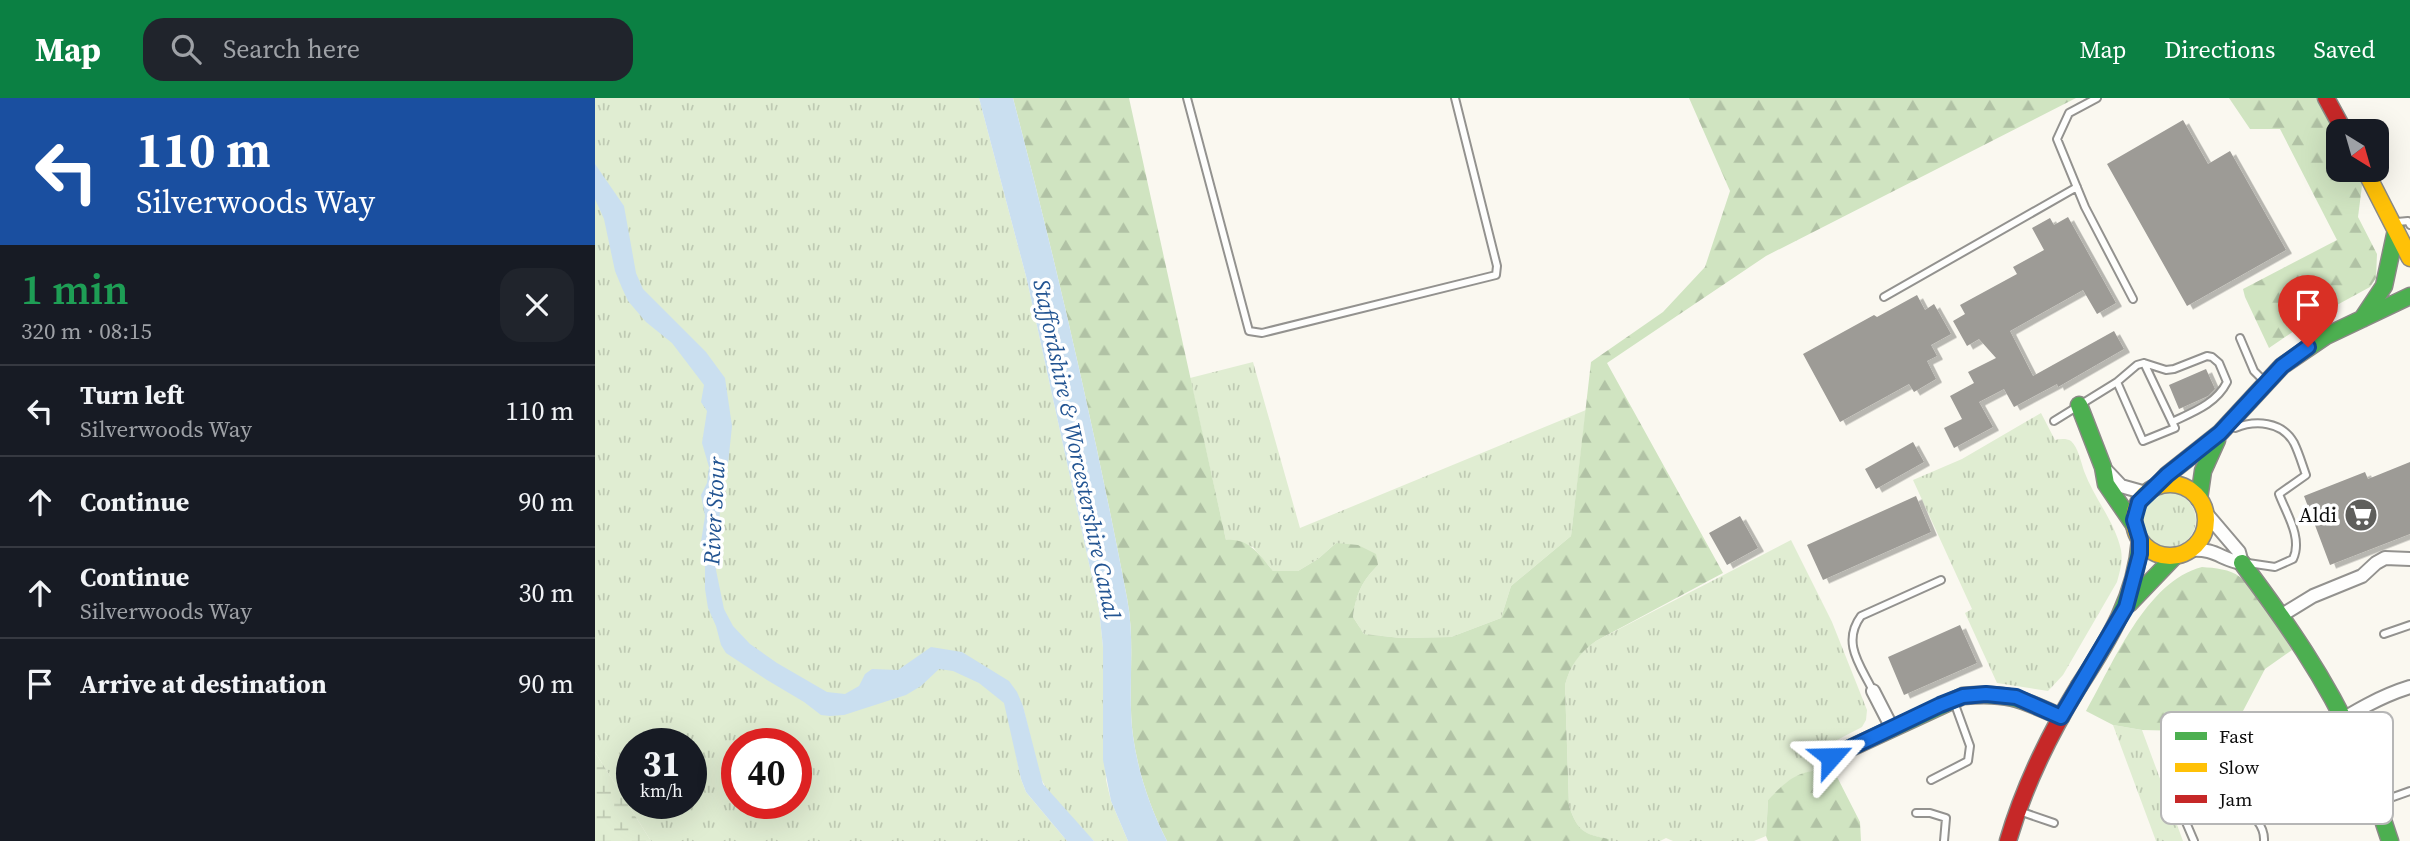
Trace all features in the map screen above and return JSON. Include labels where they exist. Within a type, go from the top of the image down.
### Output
[{"type":"main road","points":[[2326,98],[2337,119]]},
{"type":"main road","points":[[2372,182],[2399,226],[2410,258]]},
{"type":"main road","points":[[2362,319],[2384,286],[2399,226]]},
{"type":"main road","points":[[2008,841],[2018,810],[2061,717],[2126,607],[2139,564],[2136,508],[2167,475],[2220,433],[2282,366],[2308,347],[2410,296]]},
{"type":"main road","points":[[2079,405],[2103,467],[2106,484],[2137,533],[2155,553],[2175,556]]},
{"type":"main road","points":[[2126,607],[2175,556],[2191,550],[2205,530],[2202,505],[2203,471],[2220,433]]},
{"type":"main road","points":[[2152,490],[2170,484],[2183,487],[2202,505]]},
{"type":"main road","points":[[2242,563],[2282,615],[2339,712]]},
{"type":"main road","points":[[1831,757],[1953,700],[1986,694],[2016,697],[2061,717]]},
{"type":"main road","points":[[2385,824],[2391,841]]},
{"type":"street","points":[[2103,467],[2121,486],[2152,490]]},
{"type":"street","points":[[2191,550],[2217,552],[2233,562],[2242,563],[2239,552],[2202,505]]},
{"type":"street","points":[[2282,615],[2313,596],[2362,576],[2385,558],[2410,559]]},
{"type":"street","points":[[2354,712],[2388,694],[2410,687]]},
{"type":"street","points":[[1873,691],[1892,728]]},
{"type":"lane","points":[[1187,98],[1249,331],[1262,333],[1496,275],[1497,266],[1455,98]]},
{"type":"lane","points":[[2097,98],[2069,113],[2057,139],[2077,187],[2133,299]]},
{"type":"lane","points":[[1884,297],[2077,187]]},
{"type":"lane","points":[[2240,338],[2254,371],[2265,382]]},
{"type":"lane","points":[[2055,421],[2117,382],[2137,365],[2144,363],[2167,370],[2207,356],[2213,357],[2225,374],[2227,382],[2224,388],[2210,404],[2172,422]]},
{"type":"lane","points":[[2117,382],[2143,441],[2175,428],[2144,363]]},
{"type":"lane","points":[[2220,433],[2256,422],[2282,430],[2295,446],[2306,475],[2279,494],[2296,538],[2297,550],[2293,559],[2275,567],[2242,563]]},
{"type":"lane","points":[[1873,691],[1854,652],[1852,627],[1861,617],[1941,580]]},
{"type":"lane","points":[[2384,634],[2410,625]]},
{"type":"lane","points":[[1931,780],[1968,761],[1970,746],[1953,700]]},
{"type":"lane","points":[[2393,797],[2410,791]]},
{"type":"lane","points":[[2018,810],[2054,823]]},
{"type":"lane","points":[[1916,813],[1930,813],[1946,818],[1944,841]]},
{"type":"lane","points":[[2187,824],[2194,841]]},
{"type":"lane","points":[[2259,824],[2264,841]]},
{"type":"green space","points":[[595,98],[979,98],[1027,280],[1099,609],[1103,647],[1106,780],[1111,801],[1128,841],[1094,841],[1055,801],[1039,773],[1023,707],[1009,719],[1021,779],[1026,792],[1067,841],[651,841],[637,819],[707,819],[707,728],[616,728],[616,785],[595,752]]},
{"type":"green space","points":[[1013,98],[1129,98],[1226,540],[1248,545],[1273,571],[1298,571],[1318,559],[1336,543],[1358,545],[1376,554],[1378,565],[1361,588],[1353,617],[1364,634],[1401,638],[1451,637],[1501,618],[1511,586],[1571,536],[1591,362],[1663,312],[1705,267],[1730,191],[1689,98],[2076,98],[1766,256],[1607,363],[1723,573],[1596,641],[1580,655],[1570,672],[1565,685],[1569,806],[1575,821],[1583,830],[1609,841],[1167,841],[1155,816],[1135,749],[1131,719],[1131,633],[1127,598],[1074,347]]},
{"type":"green space","points":[[2229,98],[2326,98],[2334,119],[2326,119],[2326,182],[2362,182],[2358,217],[2377,254],[2376,278],[2370,287],[2313,318],[2269,348],[2243,289],[2337,240],[2280,129],[2250,129]]},
{"type":"green space","points":[[1253,362],[1300,528],[1586,410],[1571,536],[1511,586],[1501,618],[1451,637],[1401,638],[1364,634],[1353,617],[1354,609],[1361,588],[1378,565],[1336,543],[1318,559],[1298,571],[1273,571],[1253,547],[1226,540],[1190,378]]},
{"type":"green space","points":[[2041,413],[2055,440],[2069,440],[2076,447],[2088,481],[2114,530],[2122,559],[2117,582],[2063,675],[2048,691],[1997,683],[1965,613],[1972,609],[1913,480],[1962,459]]},
{"type":"green space","points":[[2169,493],[2188,501],[2196,520],[2188,539],[2169,547],[2150,539],[2142,520],[2150,501]]},
{"type":"green space","points":[[1791,540],[1832,622],[1867,710],[1862,727],[1820,749],[1831,769],[1796,777],[1768,800],[1766,836],[1754,841],[1673,841],[1666,838],[1660,841],[1609,841],[1582,830],[1569,806],[1565,685],[1576,660],[1596,641]]},
{"type":"green space","points":[[2202,567],[2222,569],[2240,577],[2254,591],[2292,650],[2265,669],[2241,712],[2161,712],[2161,730],[2113,725],[2086,711],[2133,627],[2164,589],[2182,575]]},
{"type":"green space","points":[[2113,725],[2142,730],[2161,781],[2161,824],[2177,824],[2183,841],[2156,841]]},
{"type":"green space","points":[[595,752],[616,785],[616,819],[637,819],[651,841],[595,841]]},
{"type":"green space","points":[[1833,769],[1860,822],[1861,841],[1768,841],[1768,800],[1797,776]]},
{"type":"water","name":"Staffordshire & Worcestershire Canal","points":[[979,98],[1013,98],[1029,160],[1088,409],[1127,598],[1131,633],[1131,719],[1135,749],[1145,790],[1167,841],[1128,841],[1111,801],[1103,760],[1103,647],[1099,609],[1027,280]]},
{"type":"water","name":"River Stour","points":[[595,164],[624,206],[636,273],[643,289],[706,352],[725,378],[732,426],[721,496],[716,570],[724,609],[733,626],[750,644],[777,663],[827,692],[845,694],[859,686],[865,674],[872,669],[898,670],[931,647],[962,652],[1009,681],[1017,692],[1043,784],[1094,841],[1067,841],[1026,792],[1004,703],[979,683],[953,671],[939,669],[921,686],[906,695],[844,715],[821,715],[726,653],[708,608],[701,542],[705,516],[701,495],[707,483],[709,467],[702,443],[707,411],[701,402],[704,385],[672,343],[646,322],[628,301],[615,271],[604,219],[595,199]]},
{"type":"building","points":[[2183,120],[2208,164],[2230,151],[2286,250],[2187,306],[2107,164]]},
{"type":"building","points":[[2068,217],[2116,303],[2097,314],[2083,290],[2010,331],[2033,376],[2114,331],[2124,349],[2058,387],[2057,384],[2014,407],[2004,389],[1979,402],[1993,427],[1954,448],[1944,428],[1962,419],[1950,396],[1974,383],[1968,372],[1996,358],[1979,339],[1967,346],[1953,321],[1965,314],[1960,305],[2017,274],[2013,267],[2044,250],[2032,228],[2050,218],[2054,225]]},
{"type":"building","points":[[1917,295],[1925,310],[1934,304],[1951,334],[1931,345],[1937,356],[1927,361],[1936,379],[1914,392],[1909,384],[1840,422],[1803,354]]},
{"type":"building","points":[[2206,369],[2215,389],[2208,396],[2179,409],[2169,385]]},
{"type":"building","points":[[1913,442],[1924,462],[1876,489],[1865,469]]},
{"type":"building","name":"Aldi","points":[[2410,462],[2410,534],[2330,565],[2304,496],[2365,472],[2368,479]]},
{"type":"building","points":[[1916,496],[1931,532],[1823,580],[1807,545]]},
{"type":"building","points":[[1740,516],[1758,548],[1727,565],[1709,533]]},
{"type":"building","points":[[1960,625],[1977,663],[1904,695],[1888,657]]},
{"type":"traffic: fast","points":[[2362,319],[2384,286],[2396,230]]},
{"type":"traffic: fast","points":[[2157,486],[2220,433],[2282,366],[2326,336],[2410,296]]},
{"type":"traffic: fast","points":[[2079,405],[2103,467],[2106,484],[2134,525]]},
{"type":"traffic: fast","points":[[2199,499],[2203,471],[2217,440]]},
{"type":"traffic: fast","points":[[2079,686],[2101,652],[2127,599],[2140,540]]},
{"type":"traffic: fast","points":[[2129,604],[2175,556]]},
{"type":"traffic: fast","points":[[2242,563],[2289,628],[2340,712]]},
{"type":"traffic: fast","points":[[1831,757],[1963,696],[1992,695],[2014,698],[2061,717]]},
{"type":"traffic: fast","points":[[2384,824],[2390,841]]},
{"type":"traffic: slow","points":[[2371,182],[2410,258]]},
{"type":"traffic: slow","points":[[2170,484],[2184,487],[2196,494],[2203,506],[2206,520],[2203,534],[2196,546],[2184,553],[2170,556],[2156,553],[2144,546],[2137,534],[2134,520],[2137,506],[2144,494],[2156,487],[2170,484]]},
{"type":"traffic: jam","points":[[2326,98],[2337,119]]},
{"type":"traffic: jam","points":[[2008,841],[2038,761],[2079,686]]},
{"type":"place","name":"Aldi","points":[[2361,515]]},
{"type":"route","points":[[1831,757],[1963,696],[1986,694],[2016,697],[2061,717],[2126,607],[2140,554],[2140,540],[2135,531],[2134,520],[2139,502],[2167,475],[2220,433],[2265,382],[2308,347]]}]
